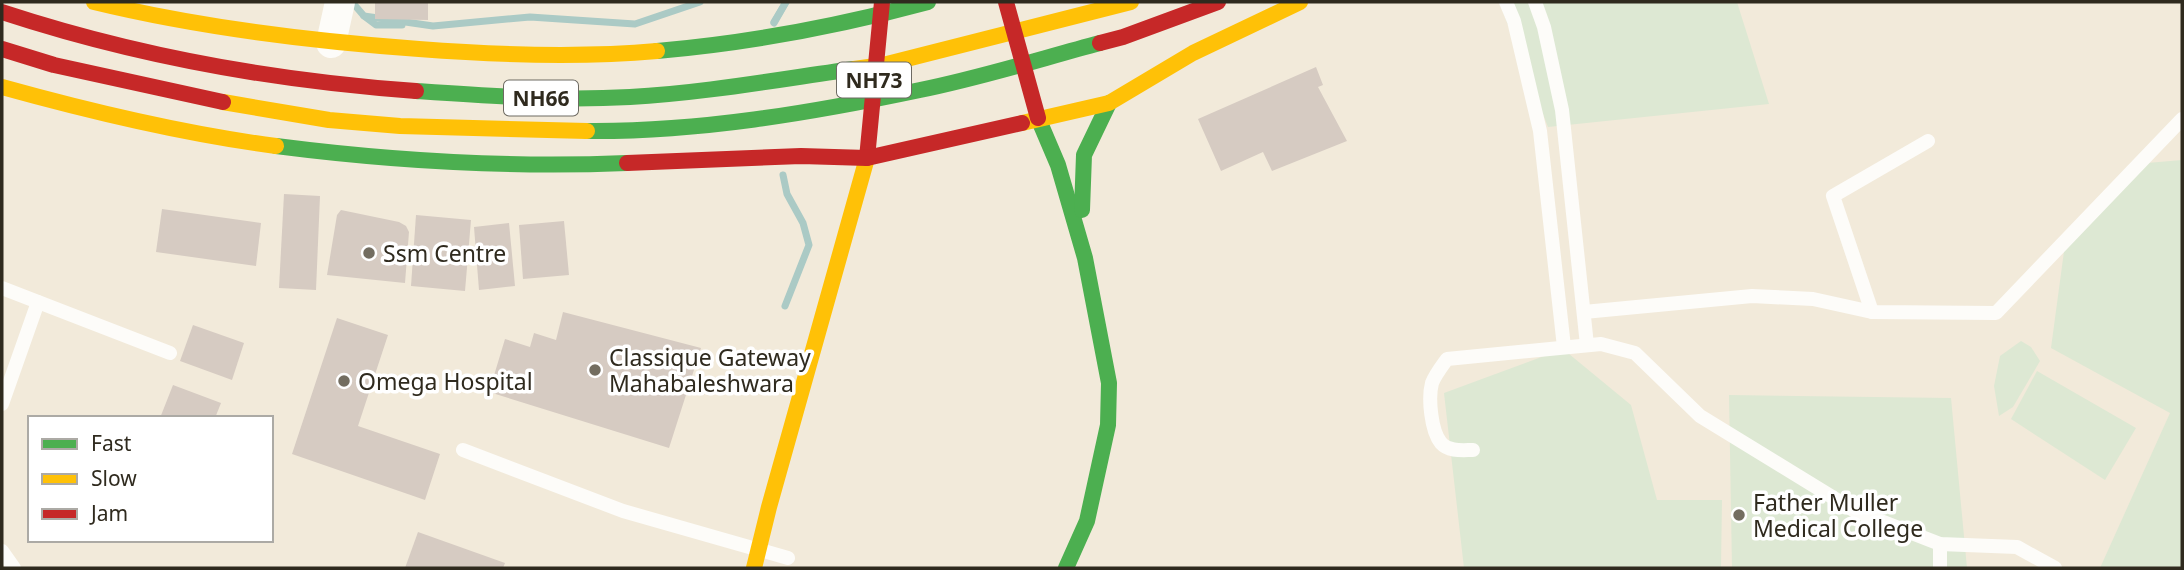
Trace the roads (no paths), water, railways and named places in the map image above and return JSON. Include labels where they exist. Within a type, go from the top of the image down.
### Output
[{"type":"main road","points":[[94,2],[243,32],[331,43],[484,54],[601,55],[725,45],[881,9],[928,2]]},
{"type":"main road","points":[[1006,2],[1038,118],[1058,165],[1086,258]]},
{"type":"main road","name":"NH66","points":[[2,12],[60,31],[199,64],[346,86],[524,99],[631,97],[685,92],[883,65],[1130,2]]},
{"type":"main road","name":"NH66","points":[[2,49],[54,65],[199,98],[329,120],[400,126],[597,131],[668,129],[801,113],[922,90],[1123,37],[1218,2]]},
{"type":"main road","points":[[2,87],[70,106],[229,140],[362,157],[469,164],[590,165],[801,156],[867,158],[1109,103],[1193,53],[1300,2]]},
{"type":"main road","name":"NH73","points":[[867,158],[881,9]]},
{"type":"main road","points":[[1066,568],[1087,521],[1108,425],[1109,383],[1086,258],[1082,214],[1084,155],[1109,103]]},
{"type":"main road","points":[[754,568],[867,158]]},
{"type":"street","points":[[331,43],[340,2]]},
{"type":"lane","points":[[1506,2],[1514,21],[1540,131],[1564,346]]},
{"type":"lane","points":[[1535,2],[1544,27],[1562,110],[1587,345]]},
{"type":"lane","points":[[1584,312],[1752,296],[1813,299],[1872,312],[1996,313],[2182,119]]},
{"type":"lane","points":[[1872,312],[1833,196],[1928,141]]},
{"type":"lane","points":[[2,288],[170,353]]},
{"type":"lane","points":[[2,404],[38,302]]},
{"type":"lane","points":[[1473,450],[1455,450],[1442,444],[1438,436],[1430,406],[1431,393],[1433,381],[1447,359],[1601,344],[1635,353],[1700,416],[1855,511],[1940,544],[2017,547],[2055,568]]},
{"type":"lane","points":[[463,450],[623,511],[788,558]]},
{"type":"lane","points":[[1940,544],[1940,568]]},
{"type":"lane","points":[[2,551],[14,568]]},
{"type":"waterway","points":[[352,2],[364,16],[433,26],[530,17],[635,24],[700,2]]},
{"type":"waterway","points":[[774,22],[786,2]]},
{"type":"waterway","points":[[774,23],[786,2]]},
{"type":"waterway","points":[[364,16],[376,25],[402,25]]},
{"type":"waterway","points":[[783,175],[787,194],[803,223],[809,245],[785,306]]},
{"type":"place","name":"Ssm Centre","points":[[369,253]]},
{"type":"place","name":"Classique Gateway Mahabaleshwara","points":[[595,370]]},
{"type":"place","name":"Omega Hospital","points":[[344,381]]},
{"type":"place","name":"Father Muller Medical College","points":[[1739,515]]}]
